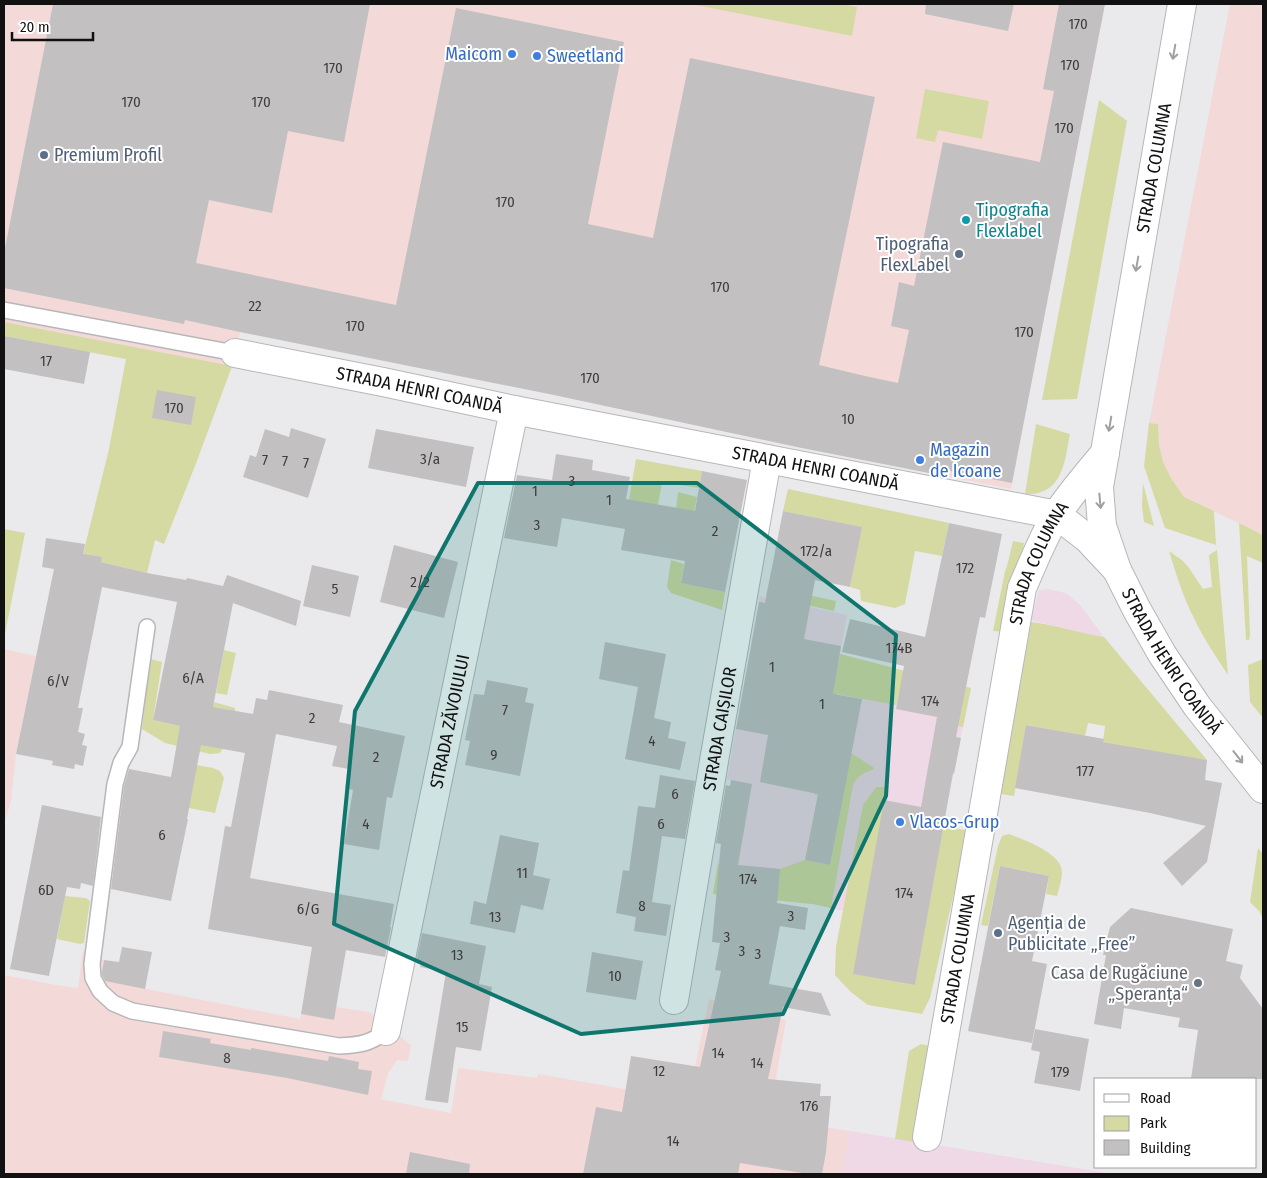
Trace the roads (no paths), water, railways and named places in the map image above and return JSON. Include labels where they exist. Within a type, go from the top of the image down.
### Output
[{"type":"street","name":"STRADA COLUMNA","points":[[927,1138],[1022,588],[1057,515],[1079,484],[1105,453],[1182,4]]},
{"type":"street","name":"STRADA HENRI COANDĂ","points":[[235,353],[514,410],[1057,515],[1088,539],[1117,570],[1137,610],[1167,662],[1197,706],[1263,789]]},
{"type":"street","name":"STRADA ZĂVOIULUI","points":[[386,1031],[514,410]]},
{"type":"street","points":[[1105,453],[1099,487],[1102,526],[1117,570]]},
{"type":"street","name":"STRADA CAIȘILOR","points":[[674,1000],[767,459]]},
{"type":"lane","points":[[4,310],[235,353]]},
{"type":"lane","points":[[147,627],[130,747],[121,763],[115,784],[100,897],[92,964],[93,978],[100,991],[113,1003],[132,1011],[339,1046],[361,1044],[377,1038],[386,1031]]},
{"type":"place","name":"Maicom","points":[[512,54]]},
{"type":"place","name":"Sweetland","points":[[537,56]]},
{"type":"place","name":"Premium Profil","points":[[44,155]]},
{"type":"place","name":"Tipografia Flexlabel","points":[[966,220]]},
{"type":"place","name":"Tipografia FlexLabel","points":[[959,254]]},
{"type":"place","name":"Magazin de Icoane","points":[[920,460]]},
{"type":"place","name":"Vlacos-Grup","points":[[900,822]]},
{"type":"place","name":"Agenția de Publicitate „Free”","points":[[998,933]]},
{"type":"place","name":"Casa de Rugăciune „Speranța“","points":[[1198,983]]}]
